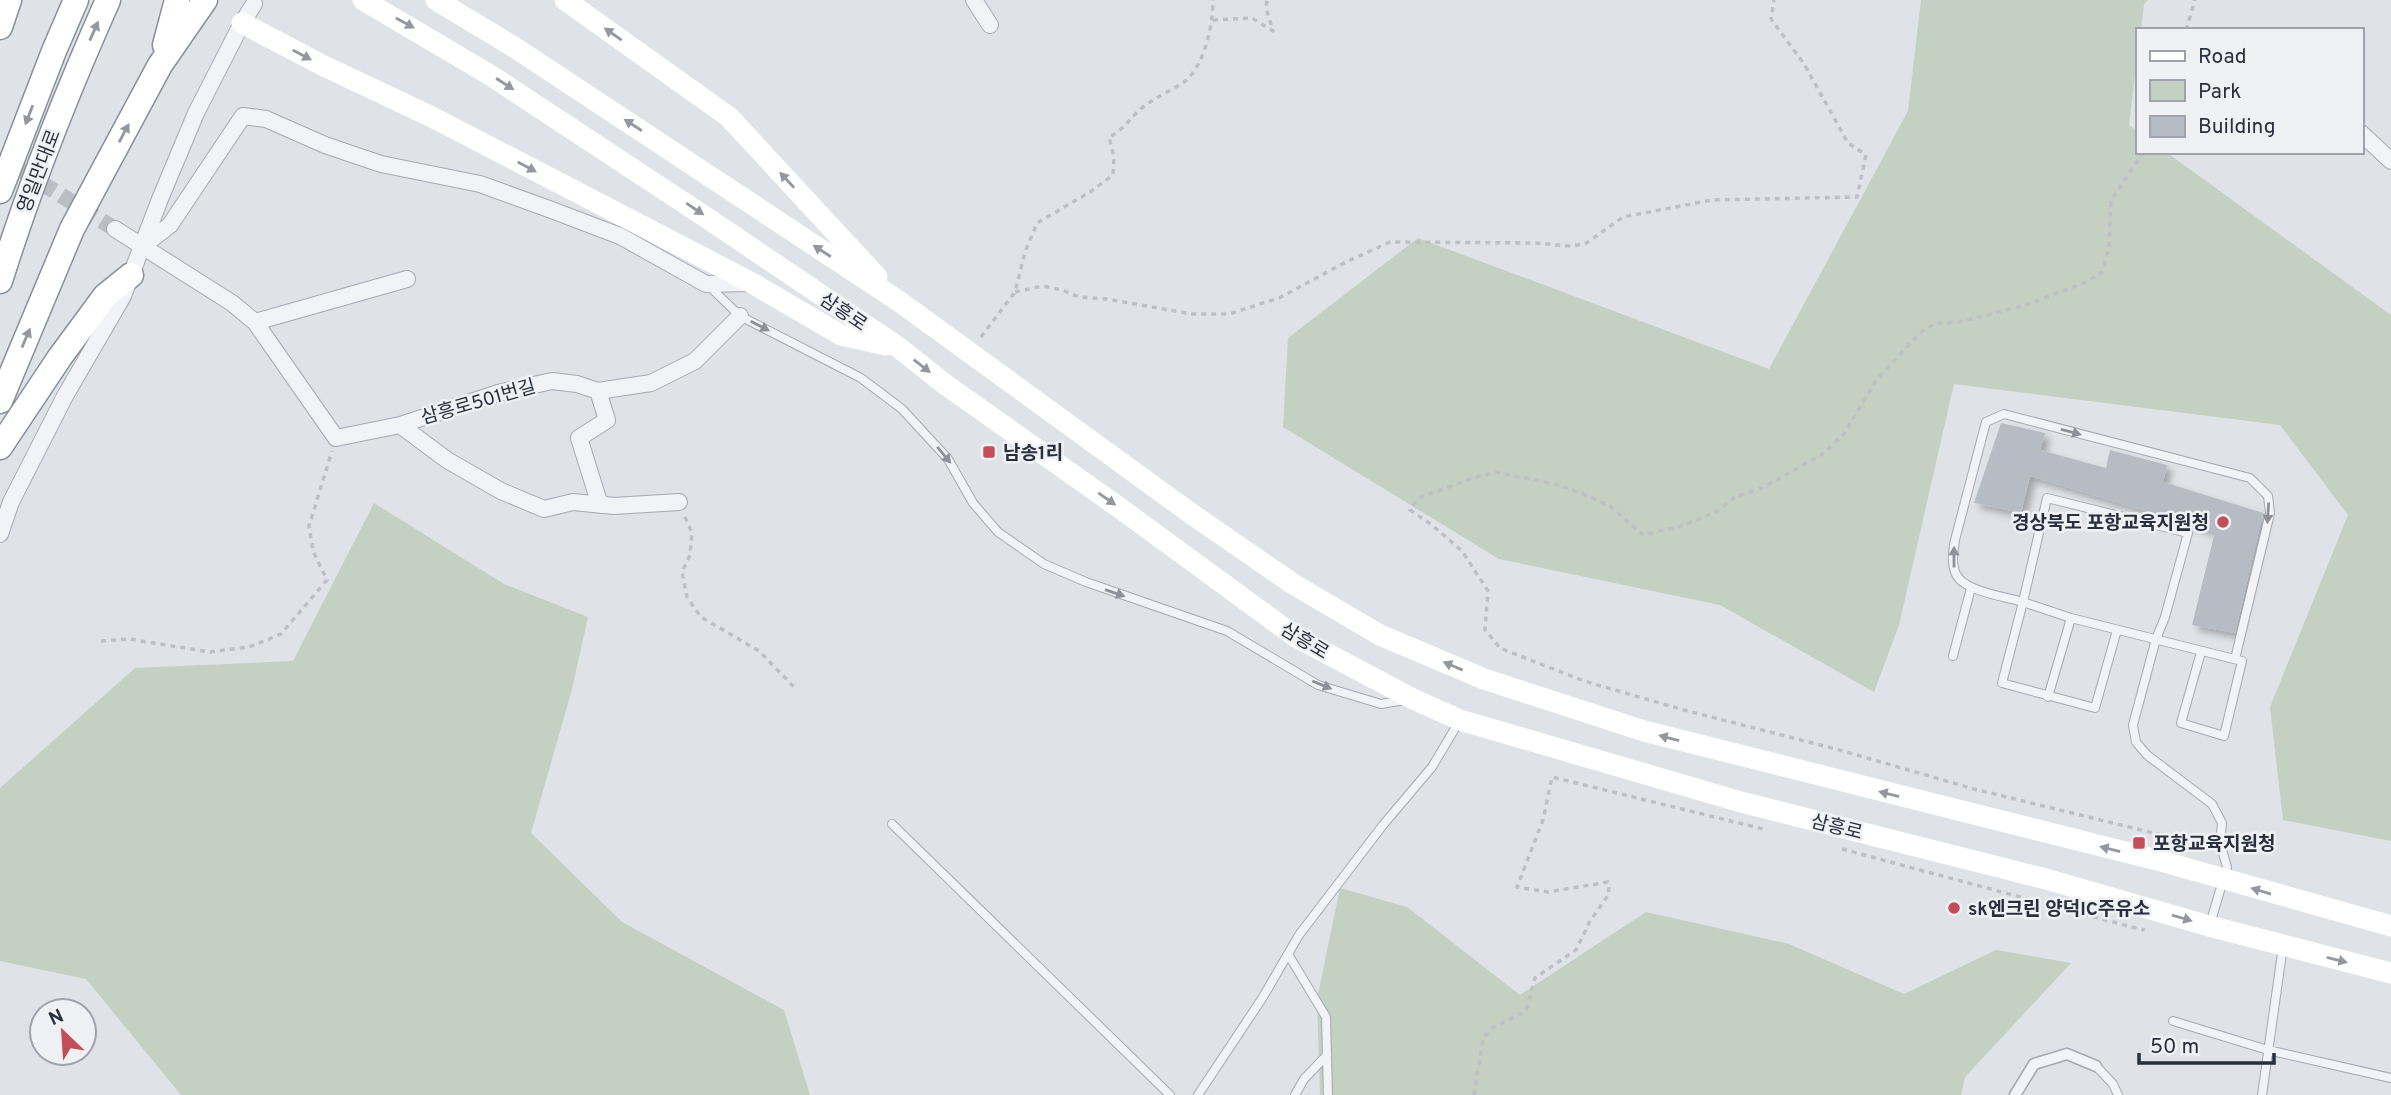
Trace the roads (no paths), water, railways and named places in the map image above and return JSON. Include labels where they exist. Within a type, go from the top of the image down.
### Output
[{"type":"highway","points":[[0,27],[9,0]]},
{"type":"highway","name":"영일만대로","points":[[0,191],[76,0]]},
{"type":"highway","name":"영일만대로","points":[[0,281],[23,207],[80,61],[108,0]]},
{"type":"highway","points":[[160,65],[177,0]]},
{"type":"highway","points":[[0,401],[72,229],[160,65],[205,0]]},
{"type":"highway","points":[[0,447],[60,357],[105,296],[131,275]]},
{"type":"main road","name":"삼흥로","points":[[363,0],[490,75],[898,347],[1296,638],[1413,699],[1460,720],[1741,802],[2046,879],[2209,926],[2391,973]]},
{"type":"main road","name":"삼흥로","points":[[436,0],[514,47],[900,302],[1186,510],[1293,584],[1380,635],[1484,679],[1644,731],[2157,860],[2391,926]]},
{"type":"main road","points":[[565,0],[729,117],[900,302]]},
{"type":"main road","points":[[242,23],[322,65],[432,117],[752,283],[841,335],[898,347]]},
{"type":"street","points":[[974,0],[990,25]]},
{"type":"street","points":[[0,534],[17,490],[65,396],[123,296],[196,113],[254,4]]},
{"type":"street","points":[[142,246],[170,225],[243,116],[267,119],[325,145],[382,164],[480,184],[550,209],[621,236],[706,284],[752,283]]},
{"type":"street","points":[[2363,135],[2391,161]]},
{"type":"street","points":[[115,229],[232,303],[255,322],[407,279]]},
{"type":"street","name":"삼흥로501번길","points":[[255,322],[336,438],[400,425],[498,393],[552,381],[577,384],[598,391],[651,383],[695,361],[740,316]]},
{"type":"street","points":[[598,391],[607,420],[579,438],[600,505]]},
{"type":"street","name":"삼흥로501번길","points":[[400,425],[447,460],[501,491],[544,509],[573,502],[614,506],[679,502]]},
{"type":"street","points":[[2015,1095],[2034,1064],[2067,1054],[2095,1066]]},
{"type":"lane","points":[[706,284],[740,316],[861,378],[902,409],[948,458],[973,503],[998,532],[1044,564],[1086,583],[1227,631],[1318,685],[1381,704],[1413,699]]},
{"type":"lane","points":[[2202,652],[2181,723],[2224,736],[2242,660],[2235,659],[2202,652],[2071,618],[1971,588],[1956,576],[1952,559],[1955,540],[1986,422],[2004,414],[2250,478],[2268,496],[2270,513],[2235,659]]},
{"type":"lane","points":[[2117,630],[2095,708],[2002,683],[2047,498],[2188,533],[2133,725],[2136,742],[2147,755],[2211,804],[2222,822],[2220,843],[2227,867],[2209,926]]},
{"type":"lane","points":[[1953,656],[1971,588]]},
{"type":"lane","points":[[2048,697],[2071,618]]},
{"type":"lane","points":[[1198,1095],[1263,997],[1299,935],[1432,766],[1460,720]]},
{"type":"lane","points":[[892,824],[1170,1095]]},
{"type":"lane","points":[[2262,1095],[2283,946]]},
{"type":"lane","points":[[1288,954],[1326,1017],[1328,1095]]},
{"type":"lane","points":[[2173,1021],[2269,1050],[2391,1078]]},
{"type":"lane","points":[[1295,1095],[1304,1080],[1327,1055]]},
{"type":"lane","points":[[2095,1066],[2113,1084],[2118,1095]]},
{"type":"tunnel","points":[[0,157],[115,229]]},
{"type":"place","name":"남송1리","points":[[989,452]]},
{"type":"place","name":"경상북도 포항교육지원청","points":[[2223,522]]},
{"type":"place","name":"포항교육지원청","points":[[2139,843]]},
{"type":"place","name":"sk엔크린 양덕IC주유소","points":[[1954,908]]}]
